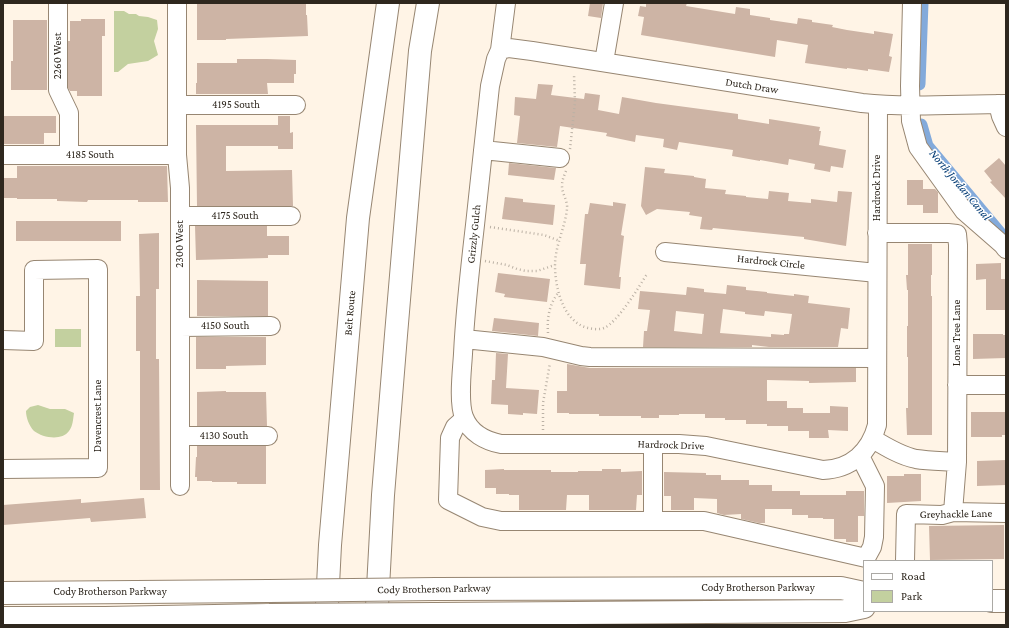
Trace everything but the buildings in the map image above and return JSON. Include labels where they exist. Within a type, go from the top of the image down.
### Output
[{"type":"main road","name":"Belt Route","points":[[326,625],[330,545],[358,218],[388,3]]},
{"type":"main road","points":[[376,625],[389,416],[420,52],[428,3]]},
{"type":"main road","points":[[420,52],[433,3]]},
{"type":"main road","name":"Cody Brotherson Parkway","points":[[3,593],[436,589],[842,588],[863,593]]},
{"type":"main road","points":[[993,601],[1006,601]]},
{"type":"main road","name":"Cody Brotherson Parkway","points":[[3,618],[845,611],[863,607]]},
{"type":"street","name":"2260 West","points":[[58,3],[58,90],[69,114],[69,155]]},
{"type":"street","name":"2300 West","points":[[176,3],[177,155],[180,188],[180,486]]},
{"type":"street","name":"Grizzly Gulch","points":[[464,419],[461,409],[461,399],[469,275],[490,86],[496,59],[500,50],[506,3]]},
{"type":"street","points":[[604,62],[614,3]]},
{"type":"street","points":[[912,3],[911,105],[912,124],[918,147],[964,210],[1006,249]]},
{"type":"street","name":"Dutch Draw","points":[[500,50],[509,48],[532,51],[878,105],[1002,104]]},
{"type":"street","points":[[1002,104],[1001,116],[1006,127]]},
{"type":"street","name":"4195 South","points":[[177,105],[296,105]]},
{"type":"street","name":"Hardrock Drive","points":[[464,419],[482,438],[501,444],[680,444],[706,446],[823,470],[841,467],[860,456],[873,439],[877,425],[878,105]]},
{"type":"street","points":[[483,150],[566,159]]},
{"type":"street","name":"4185 South","points":[[3,155],[177,155]]},
{"type":"street","name":"4175 South","points":[[180,216],[291,216]]},
{"type":"street","name":"Lone Tree Lane","points":[[877,233],[957,234],[957,462],[953,512]]},
{"type":"street","name":"Hardrock Circle","points":[[665,252],[877,273]]},
{"type":"street","name":"Davencrest Lane","points":[[3,340],[34,341],[34,270],[98,269],[98,468],[3,469]]},
{"type":"street","name":"4150 South","points":[[180,327],[271,326]]},
{"type":"street","points":[[464,339],[543,347],[590,357],[877,358]]},
{"type":"street","points":[[957,385],[1006,385]]},
{"type":"street","points":[[464,419],[455,427],[450,438],[448,500],[482,517],[501,521],[704,521],[866,558],[872,547],[874,537],[875,486],[860,456]]},
{"type":"street","name":"4130 South","points":[[180,436],[268,436]]},
{"type":"street","points":[[873,439],[885,447],[914,458],[957,462]]},
{"type":"street","points":[[653,444],[653,521]]},
{"type":"street","name":"Greyhackle Lane","points":[[906,560],[906,514],[942,515],[953,512],[1006,513]]},
{"type":"path","points":[[574,74],[575,102],[562,180],[562,187],[568,205],[566,219],[556,253],[555,265],[558,292],[564,307],[571,318],[584,327],[593,329],[603,328],[613,323],[636,292],[646,274]]},
{"type":"path","points":[[488,227],[544,235],[560,241]]},
{"type":"path","points":[[484,261],[507,265],[526,271],[537,271],[555,265]]},
{"type":"path","points":[[548,340],[547,327],[549,312],[553,299],[558,292]]},
{"type":"path","points":[[543,432],[543,403],[550,359]]},
{"type":"green space","points":[[114,11],[124,11],[129,14],[136,14],[157,20],[158,29],[154,41],[158,55],[148,61],[128,64],[118,72],[114,72]]},
{"type":"green space","points":[[55,329],[81,329],[81,347],[55,347]]},
{"type":"green space","points":[[38,405],[50,409],[65,409],[74,413],[72,425],[69,431],[62,436],[47,437],[34,431],[28,421],[26,411],[30,407]]},
{"type":"waterway","name":"North Jordan Canal","points":[[919,84],[922,3]]},
{"type":"waterway","name":"North Jordan Canal","points":[[921,125],[927,146],[1003,237]]}]
